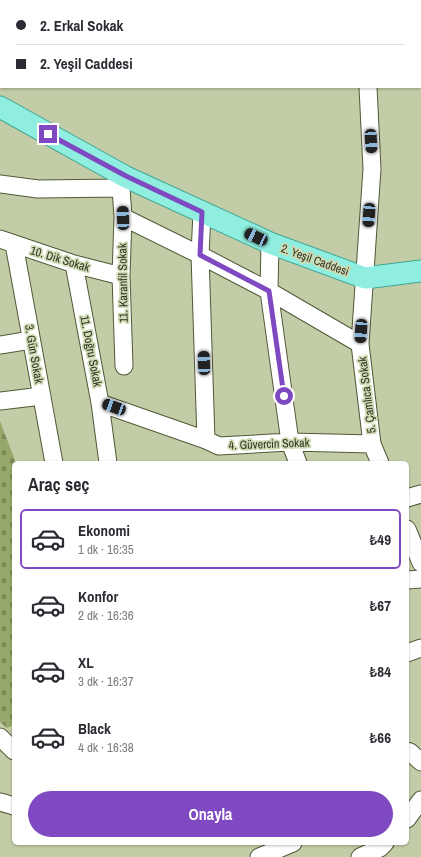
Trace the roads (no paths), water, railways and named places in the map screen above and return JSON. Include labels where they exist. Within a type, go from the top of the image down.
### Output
[{"type":"main road","name":"2. Yeşil Caddesi","points":[[0,107],[124,182],[202,212],[270,243],[365,278],[421,271]]},
{"type":"street","name":"5. Çamlıca Sokak","points":[[368,88],[372,169],[360,344],[372,444],[379,461]]},
{"type":"street","points":[[0,184],[38,189],[124,182]]},
{"type":"street","name":"11. Karanfil Sokak","points":[[124,182],[121,276],[124,366]]},
{"type":"street","points":[[202,212],[200,255],[206,440]]},
{"type":"street","points":[[123,218],[200,255],[269,291],[360,344]]},
{"type":"street","name":"10. Dik Sokak","points":[[7,242],[74,264],[121,276]]},
{"type":"street","name":"3. Gün Sokak","points":[[7,242],[32,340],[54,461]]},
{"type":"street","points":[[270,243],[269,291],[290,442],[297,461]]},
{"type":"street","name":"11. Doğru Sokak","points":[[74,264],[100,403],[108,461]]},
{"type":"street","points":[[0,345],[32,340]]},
{"type":"street","points":[[0,401],[42,396]]},
{"type":"street","name":"4. Güvercin Sokak","points":[[100,403],[206,440],[219,446],[290,442],[372,444]]},
{"type":"street","points":[[409,497],[421,494]]},
{"type":"street","points":[[409,534],[421,563]]},
{"type":"street","points":[[409,580],[421,580]]},
{"type":"street","points":[[409,652],[421,648]]},
{"type":"street","points":[[409,752],[421,762]]},
{"type":"street","points":[[409,816],[421,800]]},
{"type":"street","points":[[0,802],[12,805]]},
{"type":"street","points":[[259,857],[287,845]]},
{"type":"street","points":[[360,857],[381,848]]}]
